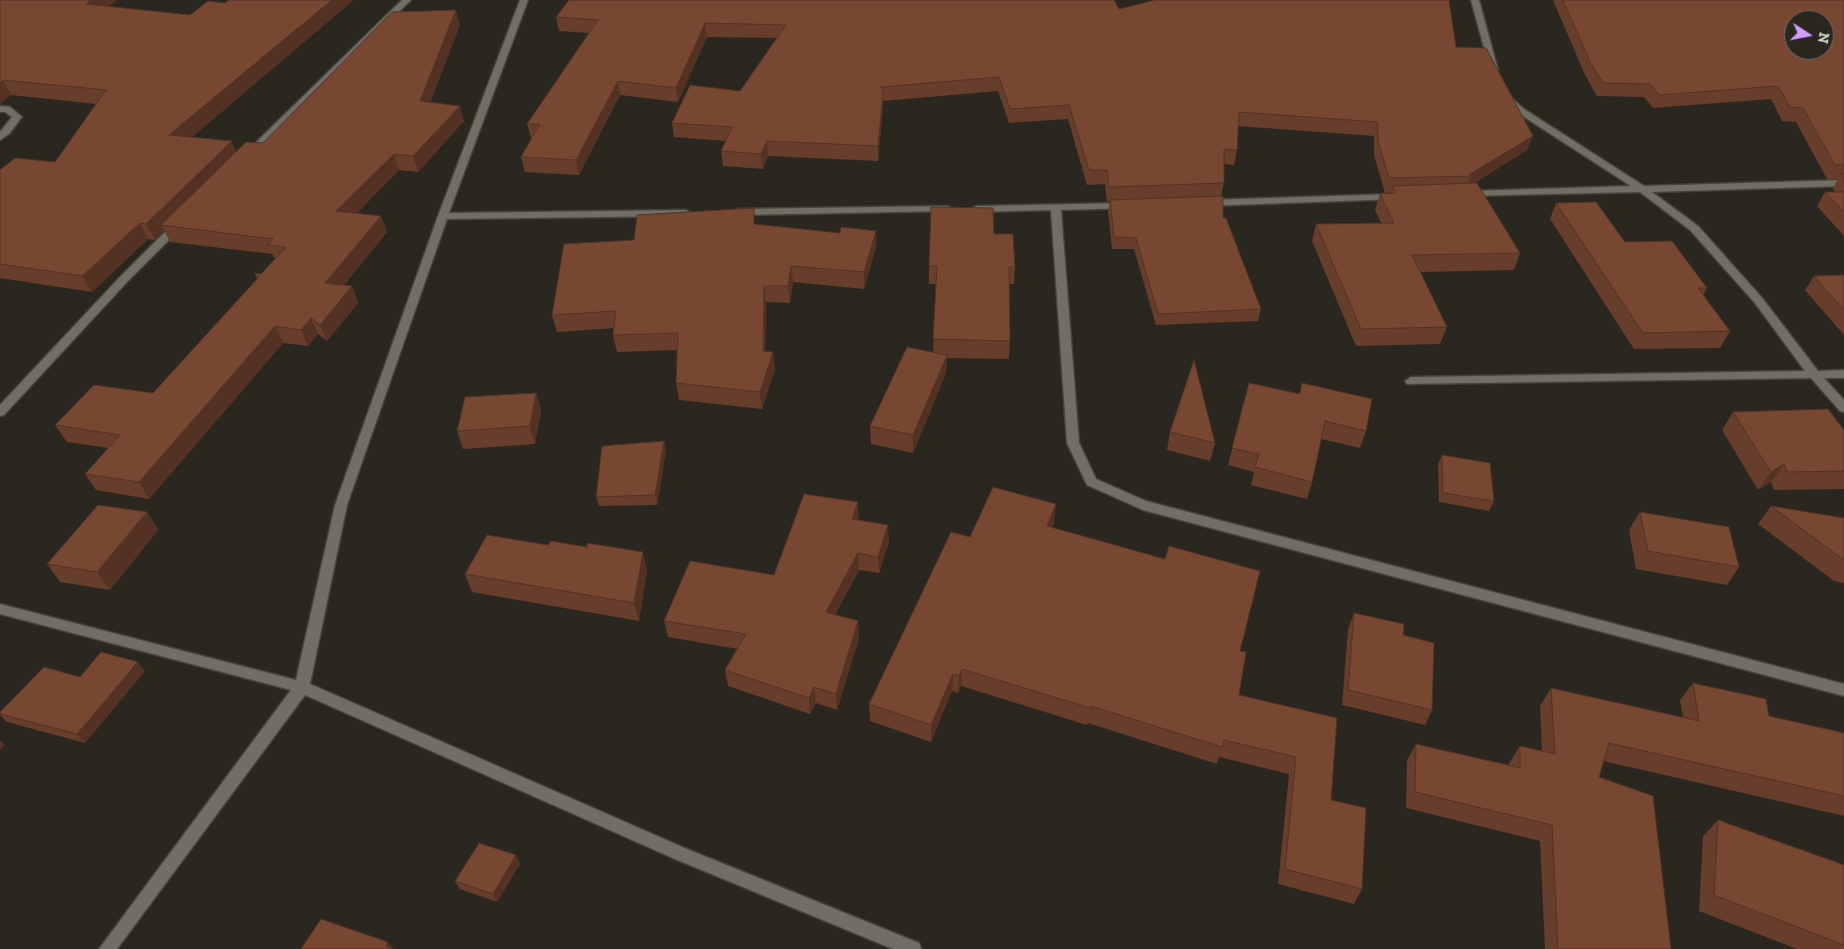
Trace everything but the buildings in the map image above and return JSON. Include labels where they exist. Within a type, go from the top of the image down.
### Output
[{"type":"street","points":[[242,160],[326,76],[407,0]]},
{"type":"street","points":[[107,949],[302,688],[342,505],[443,216],[524,0]]},
{"type":"street","points":[[1475,0],[1500,86],[1522,111],[1642,189],[1694,228],[1759,302],[1814,374],[1844,408]]},
{"type":"street","points":[[0,109],[7,110],[17,117],[0,137]]},
{"type":"street","points":[[1453,195],[1844,183]]},
{"type":"street","points":[[1195,203],[1404,196]]},
{"type":"street","points":[[730,212],[1056,208],[1136,205]]},
{"type":"street","points":[[1056,208],[1073,443],[1091,482],[1144,505],[1844,690]]},
{"type":"street","points":[[443,216],[700,212]]},
{"type":"street","points":[[0,412],[122,280],[186,217]]},
{"type":"street","points":[[1411,381],[1844,374]]},
{"type":"street","points":[[0,609],[302,688],[681,854],[914,949]]}]
